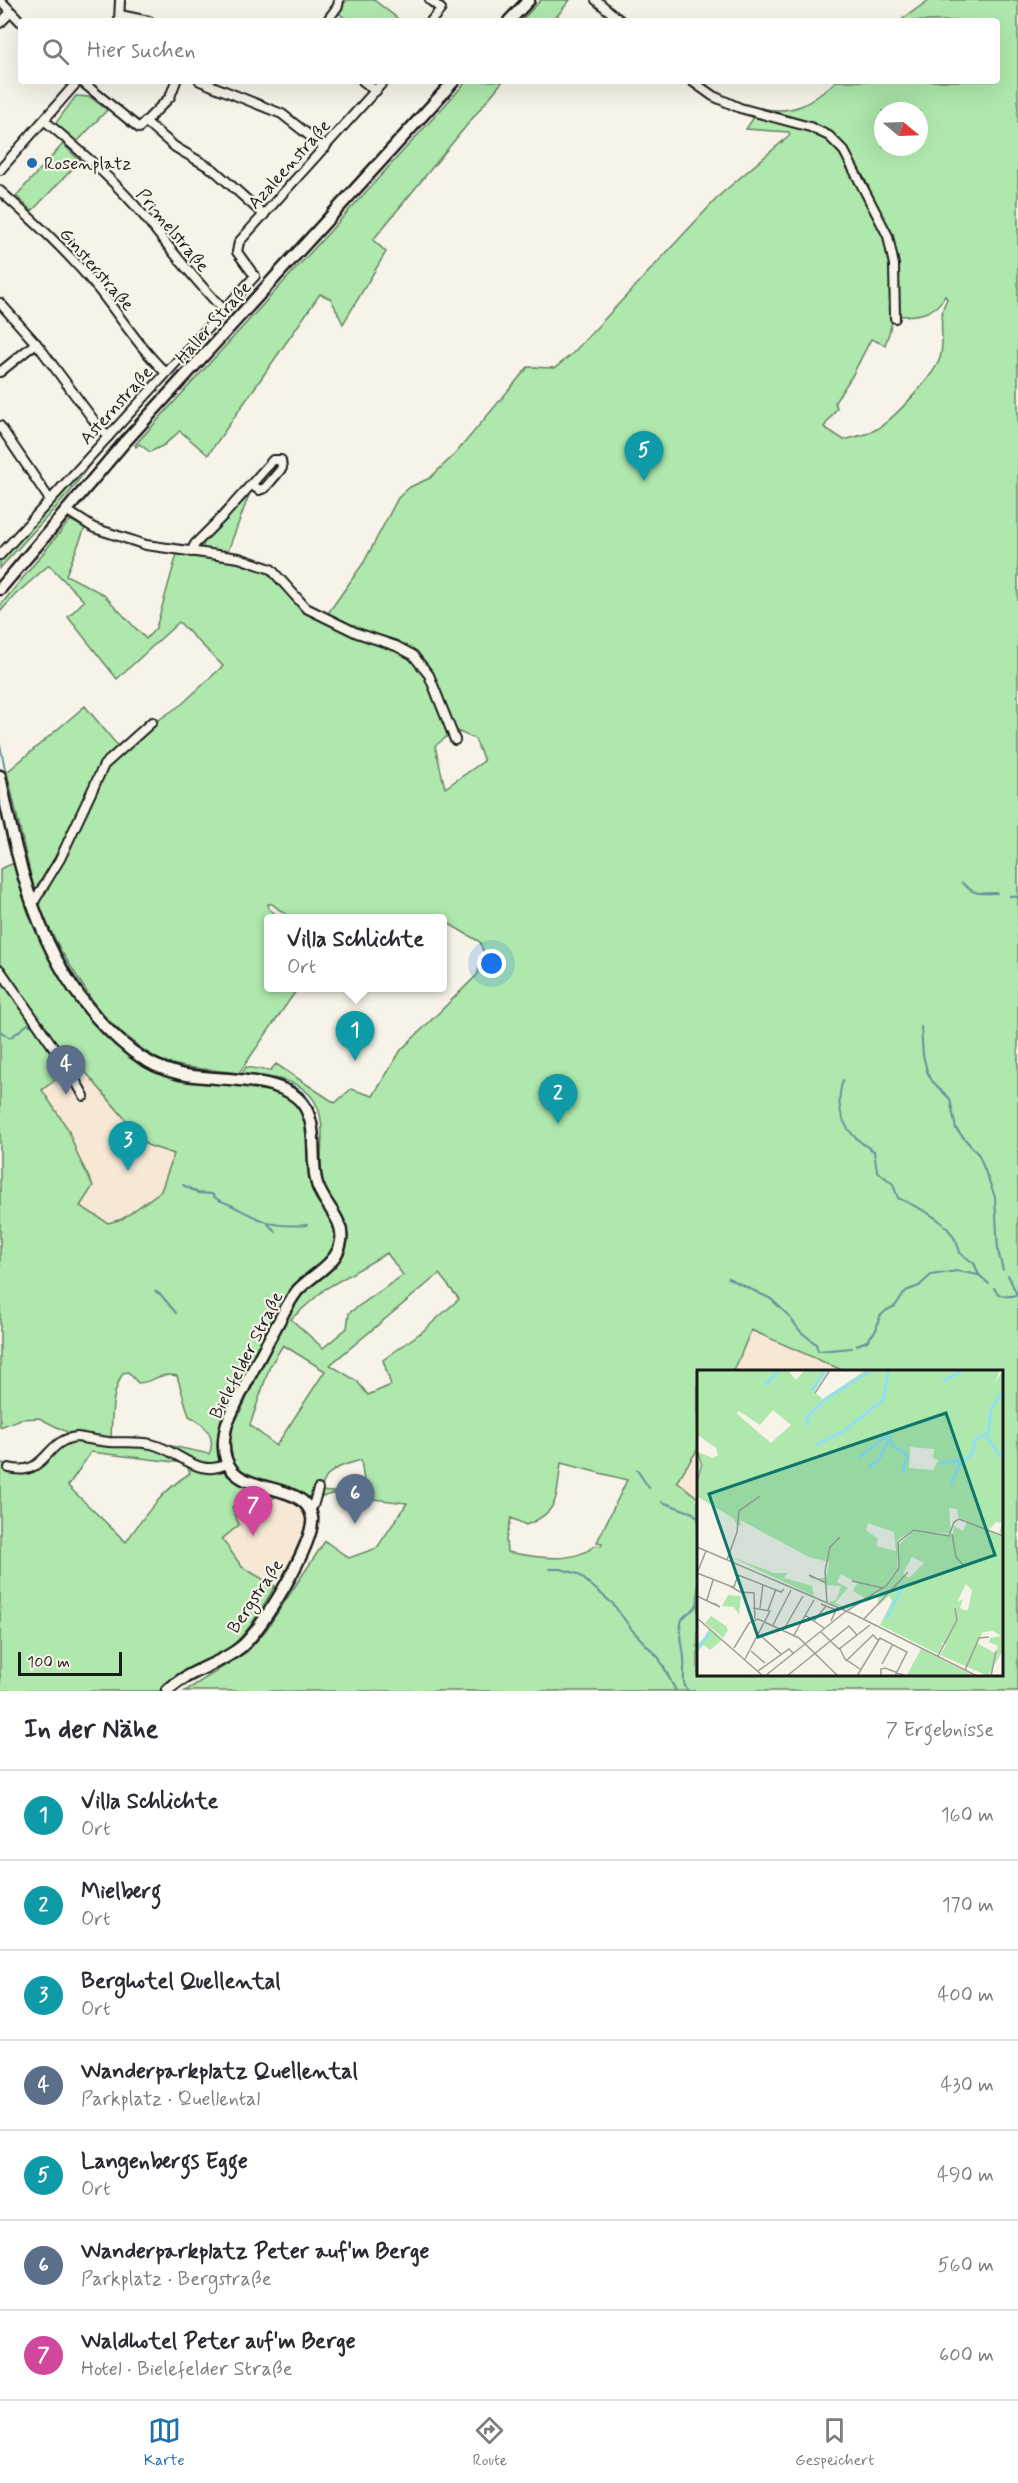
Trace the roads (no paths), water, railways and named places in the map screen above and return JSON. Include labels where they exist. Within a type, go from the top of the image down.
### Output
[{"type":"main road","points":[[512,18],[529,0]]},
{"type":"main road","name":"Haller Straße","points":[[0,588],[66,510],[451,84]]},
{"type":"main road","name":"Bielefelder Straße","points":[[0,776],[31,904],[54,955],[76,991],[104,1025],[131,1051],[155,1066],[181,1074],[281,1087],[300,1099],[311,1121],[316,1183],[337,1219],[341,1230],[341,1240],[335,1257],[296,1292],[248,1379],[225,1432],[224,1448],[228,1463]]},
{"type":"main road","points":[[228,1463],[242,1479],[286,1493],[303,1502],[308,1508]]},
{"type":"main road","name":"Bergstraße","points":[[167,1691],[185,1676],[230,1656],[243,1646],[256,1631],[309,1541],[312,1520],[308,1508]]},
{"type":"street","points":[[0,0],[18,19]]},
{"type":"street","points":[[119,18],[120,0]]},
{"type":"street","points":[[329,18],[338,6],[339,0]]},
{"type":"street","points":[[430,0],[441,9],[434,18]]},
{"type":"street","points":[[596,0],[617,18]]},
{"type":"street","points":[[0,23],[11,12]]},
{"type":"street","points":[[0,170],[77,84]]},
{"type":"street","points":[[84,84],[139,128],[170,97],[175,84]]},
{"type":"street","points":[[207,84],[282,114],[325,148]]},
{"type":"street","points":[[367,84],[376,91]]},
{"type":"street","name":"Azaleenstraße","points":[[253,273],[239,257],[237,248],[382,84]]},
{"type":"street","points":[[696,84],[713,96],[740,108],[810,127],[829,136],[844,151],[888,236],[894,265],[895,318]]},
{"type":"street","name":"Primelstraße","points":[[45,121],[92,162],[128,198],[207,293],[225,310]]},
{"type":"street","points":[[146,122],[175,147],[214,170],[264,215]]},
{"type":"street","name":"Ginsterstraße","points":[[0,191],[57,243],[99,290],[148,356],[166,373]]},
{"type":"street","name":"Asternstraße","points":[[0,555],[225,310],[253,273]]},
{"type":"street","points":[[0,303],[36,343],[108,437]]},
{"type":"street","points":[[0,372],[36,343]]},
{"type":"street","points":[[0,426],[50,500]]},
{"type":"street","points":[[191,552],[195,544],[252,485]]},
{"type":"street","points":[[66,510],[105,533],[159,548],[239,558],[263,565],[277,574],[306,608],[357,633],[396,646],[413,655],[429,675],[455,740]]},
{"type":"street","points":[[31,904],[60,859],[104,765],[152,722]]},
{"type":"street","points":[[0,970],[84,1095]]},
{"type":"street","points":[[9,1468],[25,1471],[30,1469],[38,1465],[55,1445],[66,1439],[77,1437],[151,1444],[199,1467],[211,1469],[228,1463]]},
{"type":"street","points":[[308,1508],[313,1506],[318,1490]]},
{"type":"waterway","points":[[0,745],[20,840]]},
{"type":"waterway","points":[[962,883],[974,892],[997,893]]},
{"type":"waterway","points":[[1010,896],[1018,897]]},
{"type":"waterway","points":[[56,945],[83,992]]},
{"type":"waterway","points":[[0,1031],[10,1038],[28,1024],[33,1026],[62,1069]]},
{"type":"waterway","points":[[921,1027],[923,1055],[927,1071],[932,1081],[950,1099],[956,1129],[979,1155],[995,1197],[998,1251],[1003,1270]]},
{"type":"waterway","points":[[123,1036],[159,1060],[182,1068],[225,1074]]},
{"type":"waterway","points":[[254,1077],[287,1083],[306,1096],[316,1118],[320,1150]]},
{"type":"waterway","points":[[843,1080],[840,1102],[844,1121],[856,1138],[874,1151],[877,1171],[893,1184],[898,1198],[936,1218],[944,1225],[951,1233],[960,1253],[974,1263],[979,1275]]},
{"type":"waterway","points":[[183,1185],[198,1193],[212,1194],[218,1200],[267,1222],[307,1225]]},
{"type":"waterway","points":[[268,1224],[276,1232]]},
{"type":"waterway","points":[[857,1345],[867,1341],[876,1330],[880,1316],[895,1306],[906,1291],[919,1286],[931,1275],[957,1271],[979,1275],[989,1284]]},
{"type":"waterway","points":[[1008,1275],[1018,1297]]},
{"type":"waterway","points":[[728,1278],[771,1299],[801,1332],[816,1344],[818,1351],[852,1348]]},
{"type":"waterway","points":[[994,1288],[998,1294],[1004,1296],[1017,1295]]},
{"type":"waterway","points":[[155,1291],[176,1313]]},
{"type":"waterway","points":[[637,1470],[649,1488]]},
{"type":"waterway","points":[[662,1502],[693,1513],[697,1517]]},
{"type":"waterway","points":[[550,1569],[561,1569],[578,1574],[613,1604],[633,1631],[659,1658],[676,1691]]},
{"type":"waterway","points":[[688,1691],[684,1683],[681,1621],[697,1604]]},
{"type":"place","name":"Rosenplatz","points":[[32,163]]},
{"type":"place","name":"Langenbergs Egge","points":[[644,481]]},
{"type":"place","name":"Villa Schlichte","points":[[355,1061]]},
{"type":"place","name":"Wanderparkplatz Quellental","points":[[66,1095]]},
{"type":"place","name":"Mielberg","points":[[558,1124]]},
{"type":"place","name":"Berghotel Quellental","points":[[128,1171]]},
{"type":"place","name":"Wanderparkplatz Peter auf'm Berge","points":[[355,1524]]},
{"type":"place","name":"Waldhotel Peter auf'm Berge","points":[[253,1536]]}]
